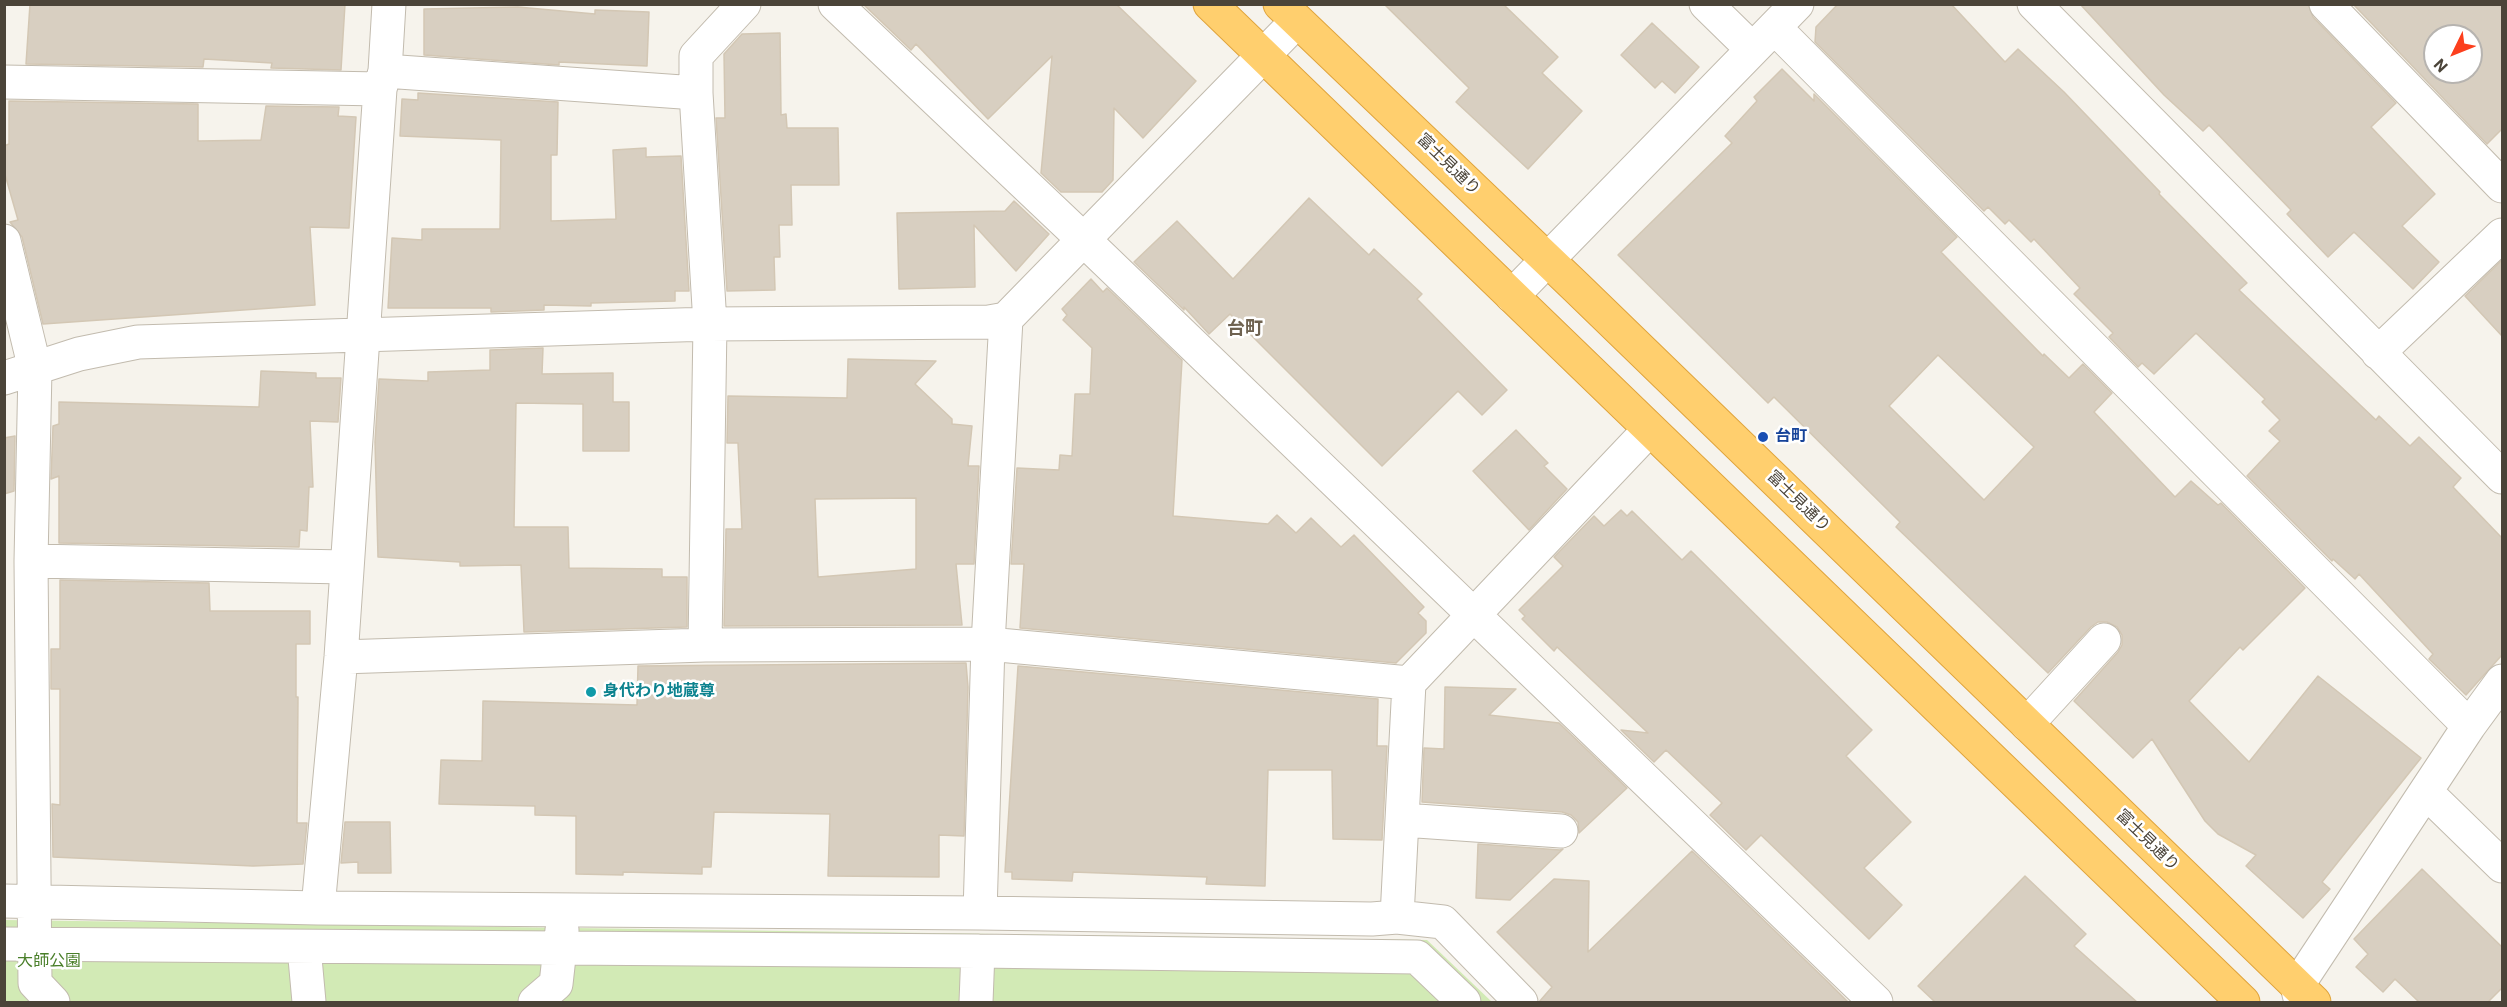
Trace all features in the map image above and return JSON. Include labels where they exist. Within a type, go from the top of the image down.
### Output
[{"type":"highway","points":[[1210,4],[2242,1002]]},
{"type":"highway","name":"富士見通り","points":[[1288,13],[1548,260],[2027,724],[2304,997]]},
{"type":"street","points":[[318,908],[341,657],[389,4]]},
{"type":"street","points":[[705,645],[710,324],[696,93],[696,56],[744,4]]},
{"type":"street","points":[[836,4],[1876,1002]]},
{"type":"street","points":[[1707,4],[1763,38],[2469,726]]},
{"type":"street","points":[[1512,296],[1797,4]]},
{"type":"street","points":[[2034,4],[2502,477]]},
{"type":"street","points":[[2326,4],[2502,186]]},
{"type":"street","points":[[20,373],[79,354],[138,342],[710,324],[989,322],[1006,319],[1263,57],[1288,13]]},
{"type":"street","points":[[4,82],[382,80],[696,93]]},
{"type":"street","points":[[2378,353],[2502,235]]},
{"type":"street","points":[[4,241],[20,373],[31,561],[20,944],[35,983],[53,1002]]},
{"type":"street","points":[[980,913],[988,644],[1006,319]]},
{"type":"street","points":[[1397,917],[1409,683],[1649,430]]},
{"type":"street","points":[[31,561],[346,567]]},
{"type":"street","points":[[2027,724],[2104,640]]},
{"type":"street","points":[[341,657],[705,645],[988,644],[1409,683]]},
{"type":"street","points":[[2304,997],[2427,793],[2469,726],[2502,681]]},
{"type":"street","points":[[2427,793],[2502,866]]},
{"type":"street","points":[[1403,820],[1562,831]]},
{"type":"street","points":[[20,900],[318,908],[980,913],[1372,919],[1397,917],[1443,922],[1521,1002]]},
{"type":"street","points":[[535,1002],[556,984],[564,910]]},
{"type":"street","points":[[20,944],[560,950],[978,951],[1417,957],[1464,1002]]},
{"type":"street","points":[[304,947],[309,1002]]},
{"type":"street","points":[[976,1002],[978,951]]},
{"type":"green space","name":"大師公園","points":[[5,920],[1427,940],[1492,1002],[5,1002]]},
{"type":"building","points":[[30,4],[345,4],[341,70],[271,68],[272,63],[204,59],[203,67],[26,64]]},
{"type":"building","points":[[863,4],[1116,4],[1196,81],[1143,138],[1114,108],[1113,180],[1102,192],[1061,192],[1041,173],[1052,56],[988,119],[916,44],[911,50]]},
{"type":"building","points":[[1384,4],[1503,4],[1558,57],[1542,73],[1582,111],[1528,169],[1456,102],[1469,88]]},
{"type":"building","points":[[1838,4],[1951,4],[2005,62],[2018,49],[2064,92],[2160,192],[2159,194],[2247,283],[2239,290],[2376,420],[2379,416],[2410,446],[2419,437],[2461,478],[2453,487],[2502,538],[2502,655],[2466,695],[2429,659],[2433,654],[2359,574],[2355,579],[2333,559],[2332,561],[2247,476],[2280,441],[2269,431],[2280,420],[2262,402],[2265,399],[2196,333],[2154,374],[2142,363],[2138,367],[2109,337],[2113,333],[2074,294],[2080,288],[2034,239],[2031,242],[2009,220],[2005,224],[1988,207],[1984,211],[1815,42],[1816,27]]},
{"type":"building","points":[[2080,4],[2308,4],[2313,17],[2396,103],[2371,127],[2435,194],[2402,226],[2439,262],[2413,289],[2354,232],[2328,257],[2287,214],[2291,210],[2209,125],[2203,131],[2164,95]]},
{"type":"building","points":[[2353,4],[2502,4],[2502,129],[2487,144],[2430,84],[2483,84],[2483,24],[2423,24],[2423,77]]},
{"type":"building","points":[[518,7],[595,14],[595,10],[649,12],[647,66],[559,62],[559,65],[424,55],[424,9]]},
{"type":"building","points":[[1652,23],[1699,67],[1675,93],[1662,81],[1655,88],[1621,55]]},
{"type":"building","points":[[780,33],[781,115],[786,114],[787,128],[838,128],[839,185],[791,185],[792,225],[779,225],[780,257],[774,257],[775,290],[727,291],[716,118],[725,118],[724,54],[742,34]]},
{"type":"building","points":[[1782,69],[1814,101],[1814,94],[1957,237],[1941,252],[2043,356],[2044,354],[2069,378],[2083,364],[2112,393],[2094,412],[2175,497],[2191,481],[2218,505],[2221,503],[2305,588],[2243,650],[2240,647],[2189,701],[2249,762],[2318,676],[2421,758],[2322,882],[2330,889],[2303,918],[2246,866],[2256,855],[2218,834],[2205,821],[2152,739],[2133,758],[2074,701],[2118,652],[2122,645],[2122,635],[2117,627],[2107,622],[2098,622],[2048,673],[1896,527],[1900,522],[1774,397],[1768,403],[1618,255],[1732,143],[1725,136],[1757,101],[1754,97]],"holes":[[[1938,355],[2034,447],[1984,500],[1889,406]]]},
{"type":"building","points":[[418,93],[558,102],[557,155],[551,155],[551,221],[616,219],[613,150],[646,148],[646,157],[681,156],[689,291],[675,291],[675,301],[591,303],[591,306],[544,305],[544,310],[491,312],[491,308],[388,308],[392,238],[422,240],[422,229],[500,229],[501,140],[400,136],[402,99],[418,100]]},
{"type":"building","points":[[9,101],[198,104],[198,141],[261,140],[266,106],[339,107],[338,116],[356,117],[349,228],[310,227],[315,305],[43,324],[22,237],[10,222],[18,220],[4,171],[4,146],[9,144]]},
{"type":"building","points":[[1309,198],[1369,255],[1374,249],[1422,294],[1417,299],[1507,390],[1482,415],[1458,391],[1382,466],[1230,314],[1209,334],[1184,307],[1184,310],[1134,262],[1177,221],[1233,279]]},
{"type":"building","points":[[1014,201],[1049,234],[1016,271],[974,225],[975,287],[899,289],[897,213],[1005,211]]},
{"type":"building","points":[[2502,260],[2502,336],[2465,296]]},
{"type":"building","points":[[1091,279],[1103,292],[1107,288],[1182,360],[1173,516],[1268,524],[1277,515],[1296,533],[1311,518],[1341,547],[1354,535],[1424,607],[1418,613],[1426,621],[1426,633],[1396,663],[1020,628],[1024,564],[1011,564],[1017,468],[1059,470],[1060,455],[1072,456],[1075,394],[1090,394],[1092,348],[1063,320],[1067,315],[1062,309]]},
{"type":"building","points":[[543,348],[542,374],[613,373],[613,402],[629,402],[629,451],[583,451],[583,404],[516,403],[514,527],[568,527],[569,568],[662,569],[662,577],[687,577],[687,627],[524,632],[521,565],[460,566],[460,562],[378,557],[375,442],[379,379],[428,381],[428,372],[490,370],[490,350]]},
{"type":"building","points":[[848,359],[936,361],[915,384],[952,419],[952,424],[972,426],[968,466],[979,466],[974,564],[956,564],[962,625],[724,626],[726,529],[742,529],[738,443],[727,443],[728,396],[847,398]],"holes":[[[916,498],[916,569],[818,577],[815,499]]]},
{"type":"building","points":[[261,371],[316,373],[316,378],[341,378],[338,422],[310,421],[313,487],[309,487],[307,531],[300,530],[299,547],[59,543],[59,476],[51,479],[53,426],[59,424],[59,402],[259,407]]},
{"type":"building","points":[[1516,430],[1548,463],[1544,466],[1567,489],[1529,530],[1473,471]]},
{"type":"building","points":[[15,436],[14,491],[4,494],[4,438]]},
{"type":"building","points":[[1621,510],[1627,516],[1632,511],[1682,560],[1691,551],[1872,730],[1846,756],[1911,822],[1864,868],[1902,905],[1869,939],[1761,835],[1746,850],[1710,815],[1722,803],[1666,750],[1654,762],[1621,730],[1648,733],[1557,647],[1554,651],[1522,619],[1525,616],[1519,610],[1563,566],[1554,557],[1594,516],[1604,526]]},
{"type":"building","points":[[60,580],[209,583],[210,611],[310,611],[310,644],[296,644],[297,823],[307,823],[303,864],[253,866],[53,857],[52,804],[60,805],[60,689],[51,689],[51,649],[60,649]]},
{"type":"building","points":[[966,663],[968,687],[964,836],[939,835],[939,877],[828,876],[830,814],[714,812],[711,867],[702,867],[702,874],[623,872],[623,875],[576,874],[576,816],[535,815],[535,806],[439,804],[441,760],[482,761],[483,701],[637,705],[638,666]]},
{"type":"building","points":[[1018,666],[1378,699],[1377,746],[1387,746],[1382,840],[1333,839],[1332,770],[1268,770],[1265,886],[1206,884],[1207,877],[1073,872],[1072,881],[1012,879],[1012,872],[1005,872]]},
{"type":"building","points":[[1445,687],[1516,689],[1489,715],[1559,723],[1627,788],[1579,833],[1578,822],[1571,815],[1562,812],[1422,802],[1424,748],[1444,749]]},
{"type":"building","points":[[345,822],[390,822],[391,873],[358,873],[358,862],[341,863]]},
{"type":"building","points":[[1478,844],[1563,849],[1510,900],[1476,898]]},
{"type":"building","points":[[1692,851],[1848,1002],[1539,1002],[1552,987],[1497,932],[1554,879],[1589,881],[1588,952]]},
{"type":"building","points":[[2422,869],[2502,947],[2502,988],[2488,1002],[2419,1002],[2395,979],[2383,992],[2356,967],[2368,954],[2354,939]]},
{"type":"building","points":[[2025,876],[2086,934],[2074,946],[2137,1002],[1935,1002],[1918,986]]},
{"type":"place","name":"台町","points":[[1763,437]]},
{"type":"place","name":"身代わり地蔵尊","points":[[591,692]]},
{"type":"district","name":"台町","points":[[1245,329]]}]
